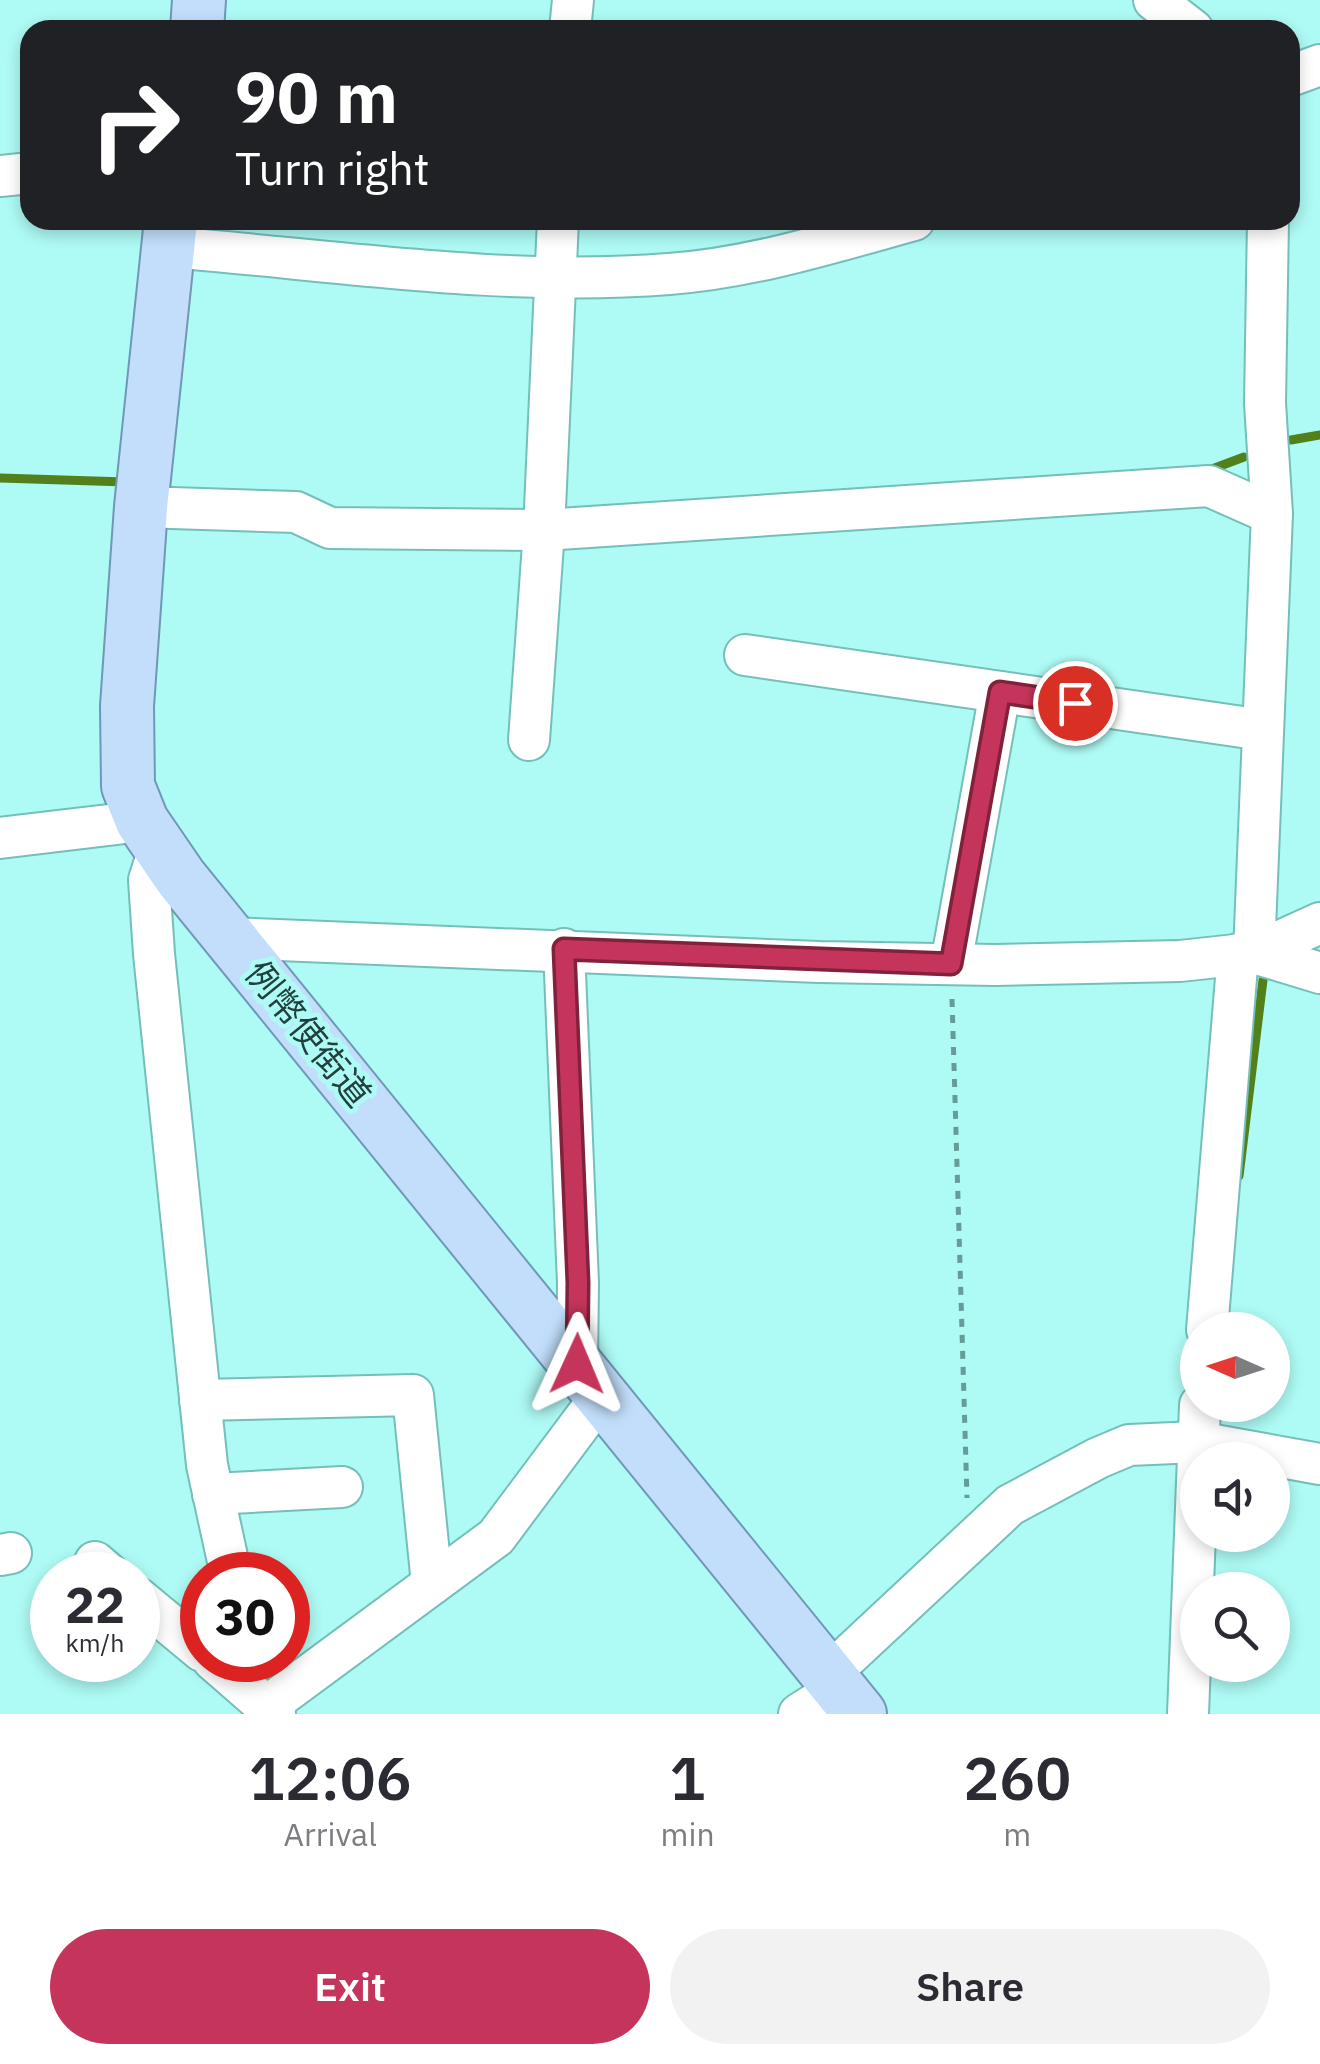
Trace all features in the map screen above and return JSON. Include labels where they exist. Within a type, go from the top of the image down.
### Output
[{"type":"main road","name":"例幣使街道","points":[[170,234],[140,506],[127,706],[128,786],[150,835],[590,1379],[832,1698]]},
{"type":"street","points":[[1154,0],[1180,20]]},
{"type":"street","points":[[529,740],[544,530],[557,230]]},
{"type":"street","points":[[170,234],[554,278],[672,274],[790,254],[878,230]]},
{"type":"street","points":[[1209,1312],[1246,954],[1263,730],[1272,514],[1264,402],[1268,230]]},
{"type":"street","points":[[140,506],[296,512],[330,528],[544,530],[1209,486],[1272,514]]},
{"type":"street","points":[[744,655],[1263,730]]},
{"type":"street","points":[[951,964],[1000,692]]},
{"type":"street","points":[[0,838],[150,835],[154,954],[200,1400],[226,1552]]},
{"type":"street","points":[[230,938],[951,964],[1180,961],[1246,954],[1320,923]]},
{"type":"street","points":[[241,1682],[262,1698],[496,1537],[590,1379],[578,1283],[564,949]]},
{"type":"street","points":[[1246,954],[1320,972]]},
{"type":"street","points":[[200,1400],[413,1395],[432,1584]]},
{"type":"street","points":[[1188,1714],[1198,1424]]},
{"type":"street","points":[[832,1698],[968,1546],[1010,1505],[1098,1458],[1198,1424],[1320,1464]]},
{"type":"street","points":[[214,1494],[342,1486]]},
{"type":"street","points":[[160,1616],[180,1633]]},
{"type":"path","points":[[951,964],[968,1546]]},
{"type":"waterway","points":[[1291,440],[1320,435]]},
{"type":"waterway","points":[[1204,472],[1244,457]]},
{"type":"waterway","points":[[0,478],[126,482]]},
{"type":"waterway","points":[[1239,1176],[1263,980]]},
{"type":"route","points":[[577,1364],[578,1283],[564,949],[819,962],[951,964],[1000,692],[1075,703]]}]
